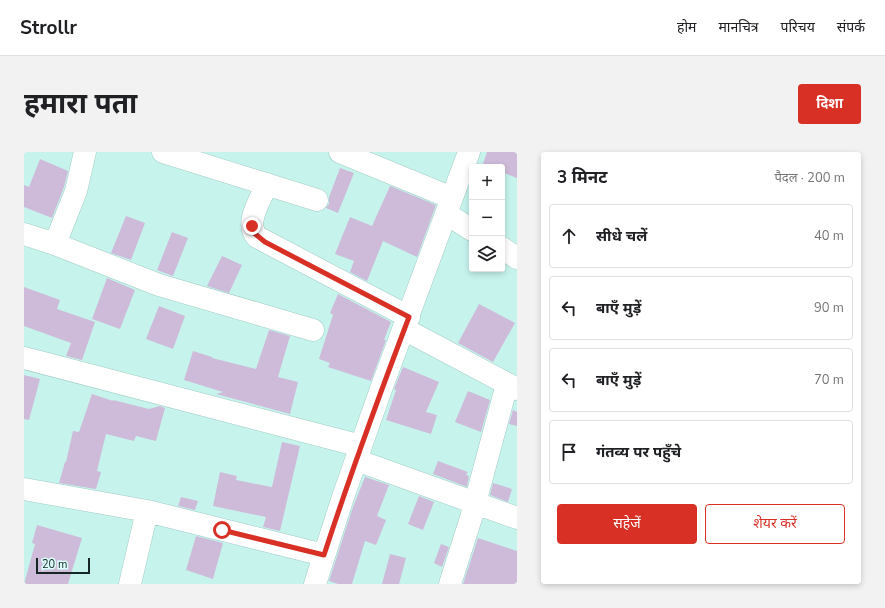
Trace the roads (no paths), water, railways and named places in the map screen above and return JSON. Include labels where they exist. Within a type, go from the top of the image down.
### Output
[{"type":"street","points":[[55,244],[76,191],[85,152]]},
{"type":"street","points":[[163,152],[317,200]]},
{"type":"street","points":[[340,152],[450,206],[469,227]]},
{"type":"street","points":[[319,583],[324,555],[358,453],[469,152]]},
{"type":"street","points":[[267,184],[254,214],[252,226],[257,237],[512,386],[450,584]]},
{"type":"street","points":[[24,234],[55,244],[159,285],[313,330]]},
{"type":"street","points":[[505,250],[517,258]]},
{"type":"street","points":[[24,358],[358,453],[476,503],[517,518]]},
{"type":"street","points":[[24,489],[147,511],[324,555]]},
{"type":"street","points":[[130,584],[147,511]]}]
